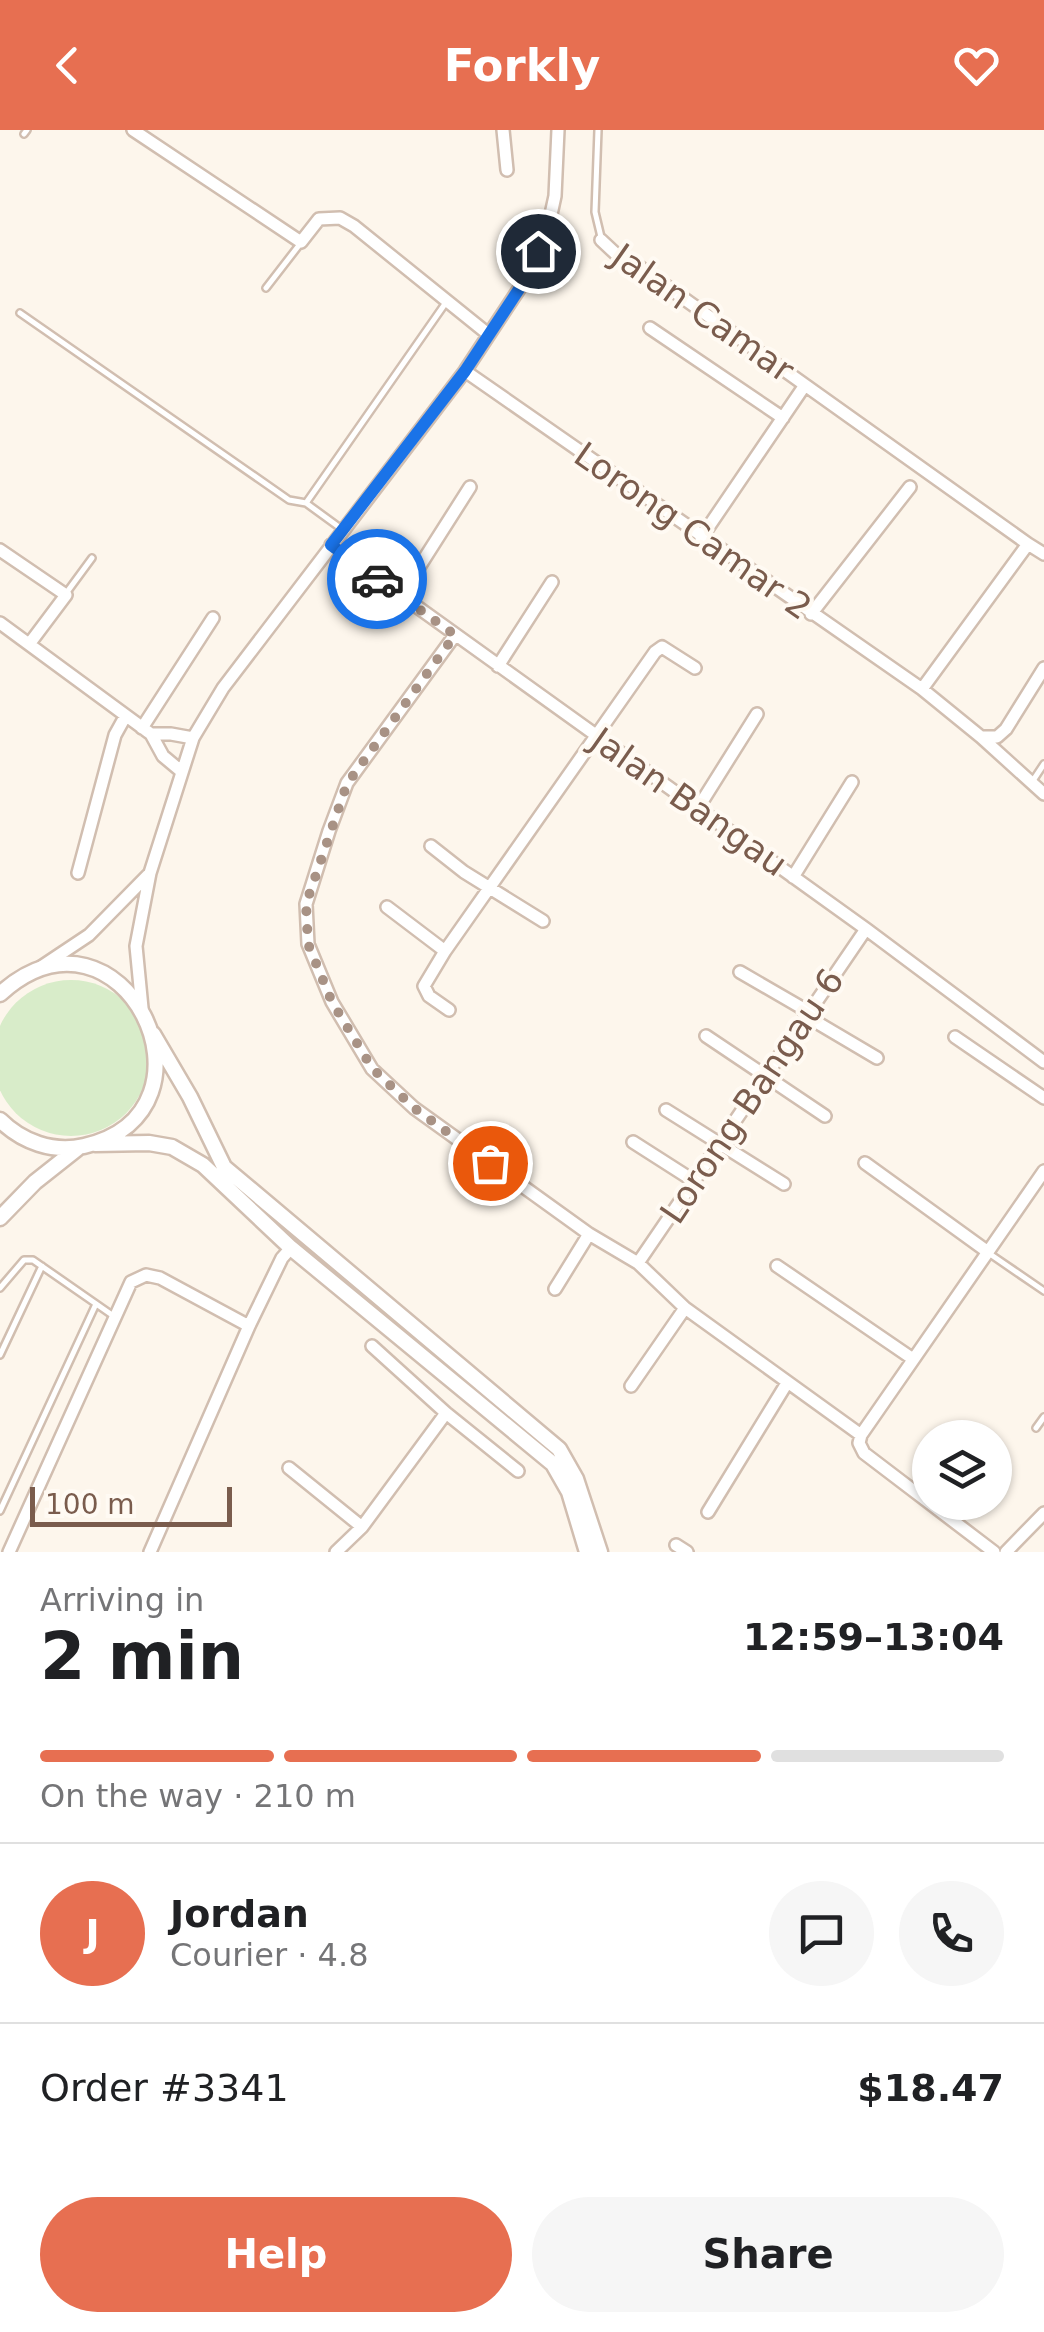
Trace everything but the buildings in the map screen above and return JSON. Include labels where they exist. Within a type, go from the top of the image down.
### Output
[{"type":"street","points":[[133,130],[302,242],[319,219],[340,218],[488,334]]},
{"type":"street","points":[[503,130],[507,170]]},
{"type":"street","points":[[558,130],[556,196],[529,274],[465,371],[223,688],[193,738],[150,873],[136,946],[142,1008],[190,1098],[220,1172],[291,1248],[553,1464],[569,1492],[587,1552]]},
{"type":"street","name":"Jalan Camar","points":[[601,240],[1044,554]]},
{"type":"street","points":[[650,328],[782,418]]},
{"type":"street","name":"Lorong Camar 2","points":[[465,371],[922,689],[1044,794]]},
{"type":"street","points":[[701,538],[805,385]]},
{"type":"street","points":[[400,596],[470,487]]},
{"type":"street","points":[[811,614],[910,487]]},
{"type":"street","points":[[922,689],[1028,544]]},
{"type":"street","name":"Jalan Bangau","points":[[331,545],[866,928],[1044,1062]]},
{"type":"street","points":[[0,550],[66,595],[30,643]]},
{"type":"street","points":[[498,666],[552,582]]},
{"type":"street","points":[[146,731],[213,618]]},
{"type":"street","points":[[0,641],[3,626],[30,643],[146,731],[163,756],[181,771]]},
{"type":"street","points":[[455,635],[347,784],[306,904],[308,944],[332,1002],[372,1068],[414,1108],[589,1234],[638,1263],[686,1308],[861,1435]]},
{"type":"street","points":[[449,1010],[430,996],[424,986],[656,652],[662,647],[695,668]]},
{"type":"street","points":[[982,737],[997,737],[1006,728],[1044,668]]},
{"type":"street","points":[[698,808],[757,714]]},
{"type":"street","points":[[78,873],[115,735],[125,716]]},
{"type":"street","points":[[146,731],[193,738]]},
{"type":"street","points":[[793,877],[852,782]]},
{"type":"street","points":[[431,846],[464,872],[543,920]]},
{"type":"street","points":[[0,994],[89,935],[150,873]]},
{"type":"street","points":[[387,908],[445,951]]},
{"type":"street","name":"Lorong Bangau 6","points":[[638,1263],[866,928]]},
{"type":"street","points":[[34,972],[61,966],[89,969],[123,987],[142,1008]]},
{"type":"street","points":[[740,972],[877,1058]]},
{"type":"street","points":[[95,1144],[132,1120],[148,1094],[156,1062],[153,1034]]},
{"type":"street","points":[[706,1036],[825,1116]]},
{"type":"street","points":[[954,1037],[1044,1098]]},
{"type":"street","points":[[666,1110],[784,1184]]},
{"type":"street","points":[[0,1120],[40,1145],[78,1148],[149,1143],[172,1147],[220,1172],[560,1449],[576,1479],[600,1552]]},
{"type":"street","points":[[633,1142],[694,1181]]},
{"type":"street","points":[[0,1218],[35,1182],[78,1148]]},
{"type":"street","points":[[865,1163],[988,1252]]},
{"type":"street","points":[[994,1552],[864,1453],[861,1435],[1044,1171]]},
{"type":"street","points":[[555,1289],[589,1234]]},
{"type":"street","points":[[150,1552],[248,1326],[282,1258],[291,1248]]},
{"type":"street","points":[[777,1266],[914,1360]]},
{"type":"street","points":[[9,1552],[132,1282],[146,1275],[160,1278],[248,1326]]},
{"type":"street","points":[[631,1386],[686,1308]]},
{"type":"street","points":[[372,1346],[518,1472]]},
{"type":"street","points":[[708,1512],[787,1383]]},
{"type":"street","points":[[340,1550],[362,1527],[446,1413]]},
{"type":"street","points":[[289,1468],[362,1527]]},
{"type":"street","points":[[1006,1552],[1044,1514]]},
{"type":"lane","points":[[598,130],[595,212],[601,240]]},
{"type":"lane","points":[[266,288],[302,242]]},
{"type":"lane","points":[[306,503],[447,301]]},
{"type":"lane","points":[[20,313],[289,500],[306,503],[343,530]]},
{"type":"lane","points":[[66,595],[92,558]]},
{"type":"lane","points":[[1032,784],[1044,764]]},
{"type":"lane","points":[[988,1252],[1044,1291]]},
{"type":"lane","points":[[0,1288],[24,1260],[34,1260],[115,1317]]},
{"type":"lane","points":[[0,1355],[42,1266]]},
{"type":"lane","points":[[0,1511],[96,1304]]},
{"type":"lane","points":[[1036,1428],[1044,1416]]},
{"type":"green space","points":[[71,980],[101,986],[136,1015],[149,1058],[143,1088],[126,1113],[101,1130],[71,1136],[41,1130],[16,1113],[-1,1088],[-1,1028],[16,1003],[41,986]]},
{"type":"way so far","points":[[377,579],[455,635],[347,784],[306,904],[308,944],[332,1002],[372,1068],[414,1108],[490,1163]]},
{"type":"route","points":[[377,579],[331,545],[465,371],[529,274],[538,251]]}]
